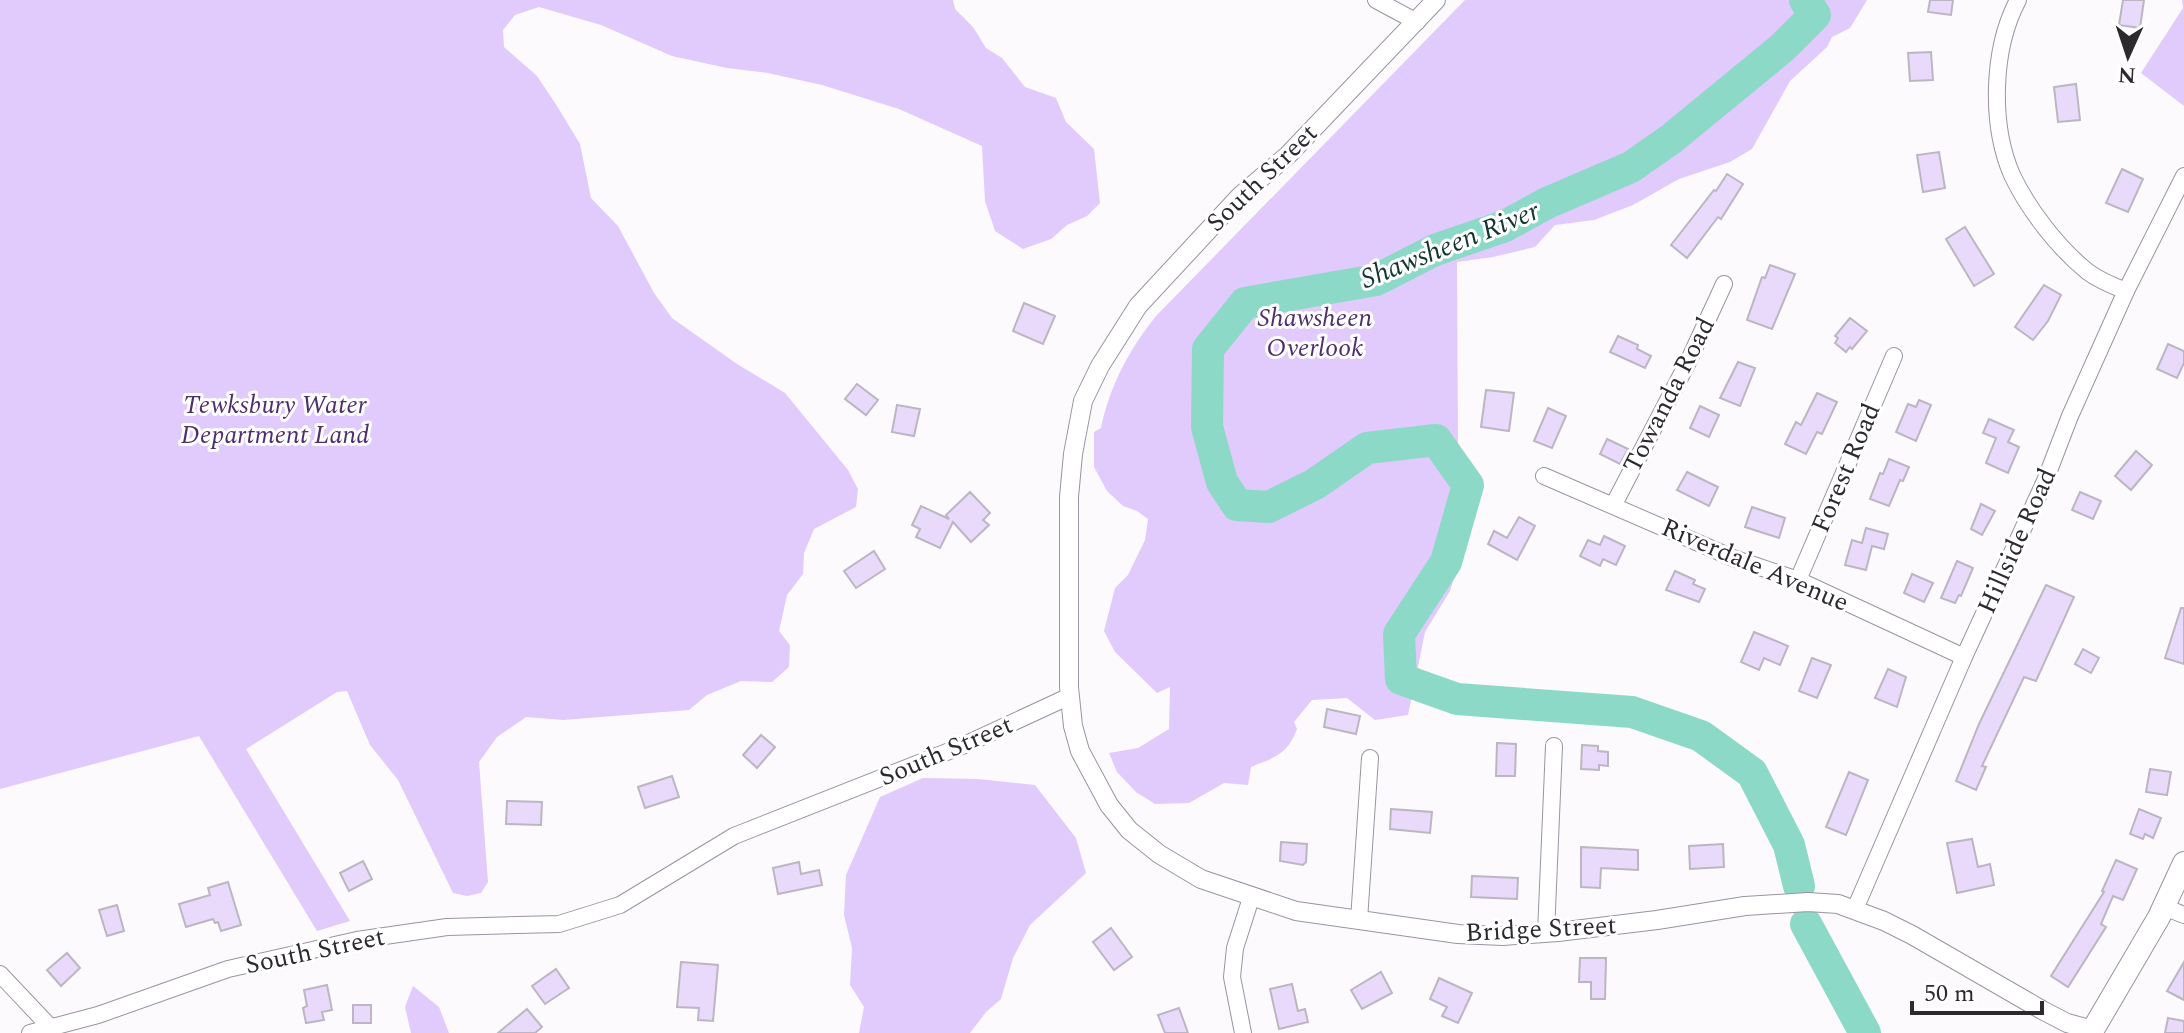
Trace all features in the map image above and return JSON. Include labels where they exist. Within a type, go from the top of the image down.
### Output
[{"type":"main road","points":[[2092,1032],[2174,911],[2184,863]]},
{"type":"street","points":[[1376,0],[1417,22]]},
{"type":"street","name":"South Street","points":[[30,1033],[147,999],[228,969],[357,940],[447,927],[559,924],[605,910],[620,905],[734,836],[962,746],[1070,696],[1070,483],[1083,401],[1100,366],[1138,306],[1196,242],[1240,196],[1318,125],[1436,0]]},
{"type":"street","points":[[2018,0],[2007,28],[1998,94],[2003,143],[2012,174],[2032,208],[2077,262],[2096,277],[2126,291]]},
{"type":"street","name":"Hillside Road","points":[[1855,909],[2126,291],[2184,176]]},
{"type":"street","name":"Towanda Road","points":[[1614,504],[1688,362],[1724,284]]},
{"type":"street","name":"Forest Road","points":[[1798,580],[1894,356]]},
{"type":"street","name":"Riverdale Avenue","points":[[1544,476],[1733,558],[1798,580],[1964,657]]},
{"type":"street","name":"Bridge Street","points":[[1070,696],[1073,726],[1088,769],[1109,805],[1129,830],[1159,854],[1201,879],[1251,898],[1296,911],[1458,934],[1503,936],[1657,920],[1758,905],[1823,902],[1855,909],[1912,935],[2042,1010],[2092,1032]]},
{"type":"street","points":[[1546,933],[1554,746]]},
{"type":"street","points":[[1359,920],[1370,758]]},
{"type":"street","points":[[1243,1033],[1232,977],[1235,948],[1251,898]]},
{"type":"street","points":[[0,974],[51,1028]]},
{"type":"green space","name":"Tewksbury Water Department Land","points":[[0,0],[953,0],[955,9],[973,27],[986,48],[1002,58],[1025,87],[1056,98],[1066,122],[1094,149],[1100,203],[1087,216],[1067,225],[1051,239],[1023,249],[995,231],[985,201],[982,146],[899,109],[822,85],[672,56],[601,25],[539,7],[515,15],[503,30],[504,47],[537,76],[557,106],[580,144],[591,198],[618,226],[654,293],[672,318],[785,393],[848,470],[858,489],[856,507],[814,529],[804,553],[803,574],[787,595],[779,631],[790,645],[789,667],[772,682],[741,681],[707,695],[689,710],[563,720],[526,717],[497,737],[479,762],[488,882],[481,893],[467,896],[453,893],[398,780],[370,745],[347,691],[337,692],[246,749],[350,921],[317,931],[199,736],[0,789]]},
{"type":"green space","name":"Shawsheen Overlook","points":[[1465,0],[1867,0],[1850,28],[1832,37],[1827,47],[1790,81],[1752,149],[1730,162],[1679,179],[1633,205],[1594,220],[1555,225],[1535,247],[1457,262],[1458,448],[1474,513],[1450,591],[1425,632],[1408,715],[1375,720],[1347,698],[1312,700],[1294,722],[1297,729],[1284,750],[1251,767],[1248,785],[1224,783],[1189,803],[1155,804],[1136,792],[1117,772],[1109,753],[1138,748],[1169,729],[1170,687],[1157,693],[1115,652],[1104,631],[1115,588],[1128,575],[1145,540],[1148,519],[1123,506],[1107,491],[1094,467],[1094,432],[1101,428],[1122,369],[1156,316]]},
{"type":"green space","points":[[2184,0],[2184,106],[2141,73],[2183,8]]},
{"type":"green space","points":[[923,778],[978,779],[1035,785],[1076,838],[1086,873],[1030,925],[1013,958],[1001,999],[970,1033],[859,1033],[864,1007],[850,985],[852,948],[844,915],[846,875],[880,797]]},
{"type":"green space","points":[[413,986],[439,1007],[449,1033],[411,1033],[405,1007]]},
{"type":"building","points":[[1930,0],[1953,0],[1951,15],[1928,12]]},
{"type":"building","points":[[2123,0],[2144,0],[2140,28],[2119,25]]},
{"type":"building","points":[[1931,52],[1933,80],[1910,81],[1908,53]]},
{"type":"building","points":[[2076,84],[2080,120],[2058,122],[2054,87]]},
{"type":"building","points":[[1939,152],[1945,188],[1923,192],[1917,155]]},
{"type":"building","points":[[2122,169],[2143,179],[2128,212],[2106,203]]},
{"type":"building","points":[[1727,174],[1743,184],[1721,219],[1718,217],[1687,258],[1671,245]]},
{"type":"building","points":[[1965,227],[1994,274],[1974,286],[1946,239]]},
{"type":"building","points":[[1770,265],[1795,274],[1772,329],[1747,320],[1762,277],[1765,278]]},
{"type":"building","points":[[2044,285],[2061,295],[2048,321],[2033,340],[2015,327]]},
{"type":"building","points":[[1024,303],[1055,316],[1043,344],[1013,331]]},
{"type":"building","points":[[1850,318],[1867,331],[1846,352],[1835,343],[1838,338],[1835,336]]},
{"type":"building","points":[[1618,336],[1638,345],[1637,349],[1651,356],[1645,368],[1610,352]]},
{"type":"building","points":[[2168,344],[2184,351],[2184,363],[2177,378],[2157,369]]},
{"type":"building","points":[[1738,362],[1755,368],[1740,406],[1720,398]]},
{"type":"building","points":[[857,384],[878,400],[866,415],[845,399]]},
{"type":"building","points":[[1486,390],[1514,393],[1509,431],[1481,427]]},
{"type":"building","points":[[1817,393],[1837,402],[1822,434],[1817,432],[1806,454],[1785,444],[1796,422],[1801,425]]},
{"type":"building","points":[[1919,400],[1931,405],[1916,441],[1896,432],[1908,404],[1916,407]]},
{"type":"building","points":[[897,405],[920,409],[914,436],[892,432]]},
{"type":"building","points":[[1700,406],[1719,415],[1709,437],[1690,428]]},
{"type":"building","points":[[1548,408],[1566,416],[1552,448],[1534,441]]},
{"type":"building","points":[[1989,419],[2014,430],[2008,442],[2019,447],[2008,473],[1986,463],[1996,438],[1983,433]]},
{"type":"building","points":[[1607,439],[1628,449],[1620,464],[1600,454]]},
{"type":"building","points":[[2136,451],[2152,465],[2131,490],[2115,476]]},
{"type":"building","points":[[1889,459],[1909,467],[1889,506],[1870,499]]},
{"type":"building","points":[[1687,472],[1718,487],[1709,506],[1677,490]]},
{"type":"building","points":[[970,492],[990,513],[983,520],[989,525],[971,542],[953,522],[940,548],[916,537],[920,529],[912,525],[921,506],[949,519],[946,515]]},
{"type":"building","points":[[2080,492],[2101,501],[2093,519],[2072,510]]},
{"type":"building","points":[[1981,504],[1995,511],[1982,535],[1971,529]]},
{"type":"building","points":[[1752,507],[1785,518],[1779,538],[1745,527]]},
{"type":"building","points":[[1519,517],[1535,526],[1517,560],[1488,544],[1494,531],[1507,538]]},
{"type":"building","points":[[1866,528],[1888,534],[1884,549],[1872,546],[1866,570],[1845,565],[1852,540],[1862,543]]},
{"type":"building","points":[[1604,536],[1625,546],[1616,565],[1603,559],[1600,566],[1580,556],[1588,540],[1600,545]]},
{"type":"building","points":[[874,551],[885,569],[856,588],[844,571]]},
{"type":"building","points":[[1957,561],[1973,568],[1955,603],[1941,598]]},
{"type":"building","points":[[1675,571],[1695,580],[1693,584],[1705,589],[1699,602],[1666,590]]},
{"type":"building","points":[[1912,574],[1933,583],[1924,602],[1904,593]]},
{"type":"building","points":[[2046,585],[2074,597],[2036,681],[2024,677],[1982,766],[1986,767],[1976,790],[1956,781],[1979,724]]},
{"type":"building","points":[[2181,608],[2184,608],[2184,664],[2165,658]]},
{"type":"building","points":[[1754,632],[1788,646],[1780,665],[1764,658],[1759,670],[1741,662]]},
{"type":"building","points":[[2083,649],[2099,658],[2091,673],[2075,664]]},
{"type":"building","points":[[1812,658],[1831,665],[1817,698],[1799,691]]},
{"type":"building","points":[[1888,669],[1906,677],[1897,707],[1875,698]]},
{"type":"building","points":[[1327,709],[1360,716],[1356,734],[1324,727]]},
{"type":"building","points":[[761,735],[775,747],[757,768],[743,755]]},
{"type":"building","points":[[1497,743],[1516,744],[1515,776],[1496,776]]},
{"type":"building","points":[[1582,745],[1598,746],[1598,751],[1608,752],[1608,766],[1599,765],[1599,770],[1581,769]]},
{"type":"building","points":[[2150,769],[2171,772],[2167,795],[2146,792]]},
{"type":"building","points":[[1849,772],[1868,780],[1846,835],[1826,827]]},
{"type":"building","points":[[672,776],[679,797],[645,808],[638,787]]},
{"type":"building","points":[[507,801],[542,802],[541,825],[506,824]]},
{"type":"building","points":[[1391,809],[1432,812],[1430,833],[1390,829]]},
{"type":"building","points":[[2139,809],[2161,818],[2153,838],[2145,834],[2143,839],[2130,834]]},
{"type":"building","points":[[1972,839],[1978,867],[1990,864],[1994,885],[1957,893],[1947,843]]},
{"type":"building","points":[[1281,842],[1307,844],[1306,862],[1303,865],[1280,861]]},
{"type":"building","points":[[1723,844],[1724,867],[1690,869],[1689,846]]},
{"type":"building","points":[[1581,847],[1638,850],[1638,870],[1601,868],[1600,888],[1581,887]]},
{"type":"building","points":[[2116,860],[2137,869],[2123,900],[2113,896],[2101,924],[2106,927],[2068,987],[2051,976],[2104,892]]},
{"type":"building","points":[[363,861],[372,879],[349,891],[340,873]]},
{"type":"building","points":[[799,862],[801,874],[819,870],[822,885],[778,894],[773,868]]},
{"type":"building","points":[[1472,876],[1518,878],[1517,899],[1471,897]]},
{"type":"building","points":[[228,882],[241,925],[221,931],[218,922],[215,923],[213,919],[186,927],[179,904],[210,895],[208,888]]},
{"type":"building","points":[[117,905],[124,931],[107,936],[99,910]]},
{"type":"building","points":[[1111,928],[1132,957],[1114,970],[1093,942]]},
{"type":"building","points":[[67,953],[80,968],[61,986],[47,970]]},
{"type":"building","points":[[1580,958],[1606,958],[1605,999],[1591,999],[1591,982],[1579,982]]},
{"type":"building","points":[[681,962],[718,965],[713,1021],[698,1020],[699,1008],[677,1007]]},
{"type":"building","points":[[2184,962],[2184,1000],[2167,991]]},
{"type":"building","points":[[556,969],[569,988],[545,1004],[532,986]]},
{"type":"building","points":[[1381,972],[1392,993],[1362,1009],[1351,990]]},
{"type":"building","points":[[1439,978],[1472,993],[1458,1023],[1442,1016],[1447,1007],[1430,999]]},
{"type":"building","points":[[1292,984],[1298,1011],[1305,1009],[1308,1022],[1279,1029],[1270,989]]},
{"type":"building","points":[[327,985],[332,1010],[322,1012],[324,1020],[306,1023],[304,990]]},
{"type":"building","points":[[353,1005],[371,1005],[371,1023],[353,1023]]},
{"type":"building","points":[[1179,1008],[1188,1033],[1165,1033],[1158,1015]]},
{"type":"building","points":[[527,1009],[542,1027],[535,1033],[498,1033]]},
{"type":"building","points":[[2168,1018],[2184,1021],[2184,1033],[2165,1033]]},
{"type":"waterway","name":"Shawsheen River","points":[[1799,886],[1789,845],[1752,773],[1701,736],[1632,712],[1457,699],[1401,679],[1399,634],[1446,562],[1468,485],[1436,440],[1367,448],[1315,484],[1269,507],[1237,505],[1222,482],[1207,427],[1208,349],[1245,303],[1376,280],[1435,250],[1505,226],[1547,203],[1631,167],[1671,139],[1783,47],[1815,15],[1805,0]]},
{"type":"waterway","name":"Shawsheen River","points":[[1806,924],[1865,1033]]}]
